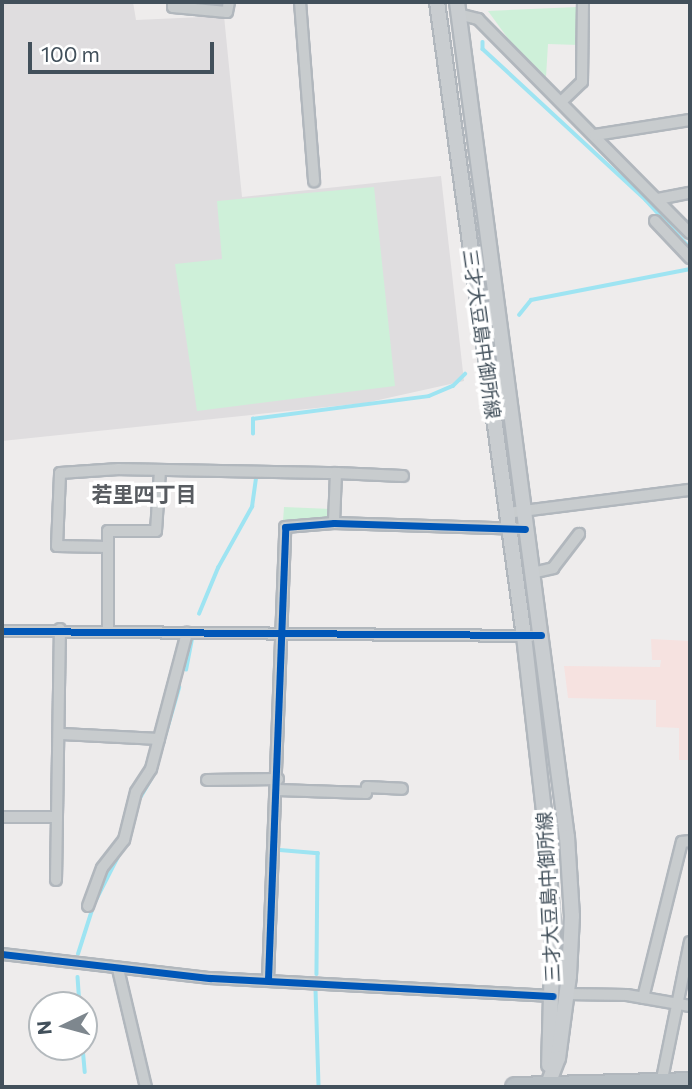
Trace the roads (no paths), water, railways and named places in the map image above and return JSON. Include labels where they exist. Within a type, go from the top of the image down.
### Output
[{"type":"highway","points":[[514,1087],[690,1082]]},
{"type":"main road","name":"三才大豆島中御所線","points":[[437,2],[524,636],[560,995]]},
{"type":"main road","name":"三才大豆島中御所線","points":[[457,8],[567,837],[572,916],[548,1086]]},
{"type":"street","points":[[173,2],[173,7],[228,12],[229,2]]},
{"type":"street","points":[[300,2],[314,181]]},
{"type":"street","points":[[561,102],[582,82],[583,2]]},
{"type":"street","points":[[457,8],[478,19],[690,233]]},
{"type":"street","points":[[595,135],[690,120]]},
{"type":"street","points":[[658,199],[690,193]]},
{"type":"street","points":[[655,221],[690,258]]},
{"type":"street","points":[[108,629],[108,531],[156,531],[160,470]]},
{"type":"street","points":[[108,547],[57,546],[60,473],[160,470],[403,476]]},
{"type":"street","points":[[334,523],[336,473]]},
{"type":"street","points":[[507,513],[690,490]]},
{"type":"street","points":[[268,979],[278,785],[285,527],[334,523],[525,529]]},
{"type":"street","points":[[532,573],[553,568],[579,534]]},
{"type":"street","points":[[56,880],[55,750],[62,734],[60,629]]},
{"type":"street","points":[[2,631],[108,629],[283,635],[541,635]]},
{"type":"street","points":[[89,906],[102,868],[124,840],[136,792],[151,769],[187,633]]},
{"type":"street","points":[[62,734],[159,739]]},
{"type":"street","points":[[207,780],[366,793],[367,787],[402,789]]},
{"type":"street","points":[[3,817],[57,817]]},
{"type":"street","points":[[643,998],[682,842],[690,841]]},
{"type":"street","points":[[661,1084],[690,942]]},
{"type":"street","points":[[2,954],[118,969],[643,998],[690,1006]]},
{"type":"street","points":[[118,969],[146,1087]]},
{"type":"waterway","points":[[483,42],[483,49],[646,200],[690,248]]},
{"type":"waterway","points":[[519,315],[531,300],[690,269]]},
{"type":"waterway","points":[[253,434],[253,419],[429,396],[453,386],[465,374]]},
{"type":"waterway","points":[[199,614],[218,568],[252,507],[256,479]]},
{"type":"waterway","points":[[186,670],[192,638]]},
{"type":"waterway","points":[[161,750],[179,688]]},
{"type":"waterway","points":[[140,798],[154,774]]},
{"type":"waterway","points":[[128,841],[136,812]]},
{"type":"waterway","points":[[280,850],[318,853],[317,974]]},
{"type":"waterway","points":[[78,954],[94,904],[120,853]]},
{"type":"waterway","points":[[78,977],[79,991]]},
{"type":"waterway","points":[[316,990],[319,1087]]},
{"type":"waterway","points":[[84,1061],[85,1072]]},
{"type":"district","name":"若里四丁目","points":[[144,494]]}]
